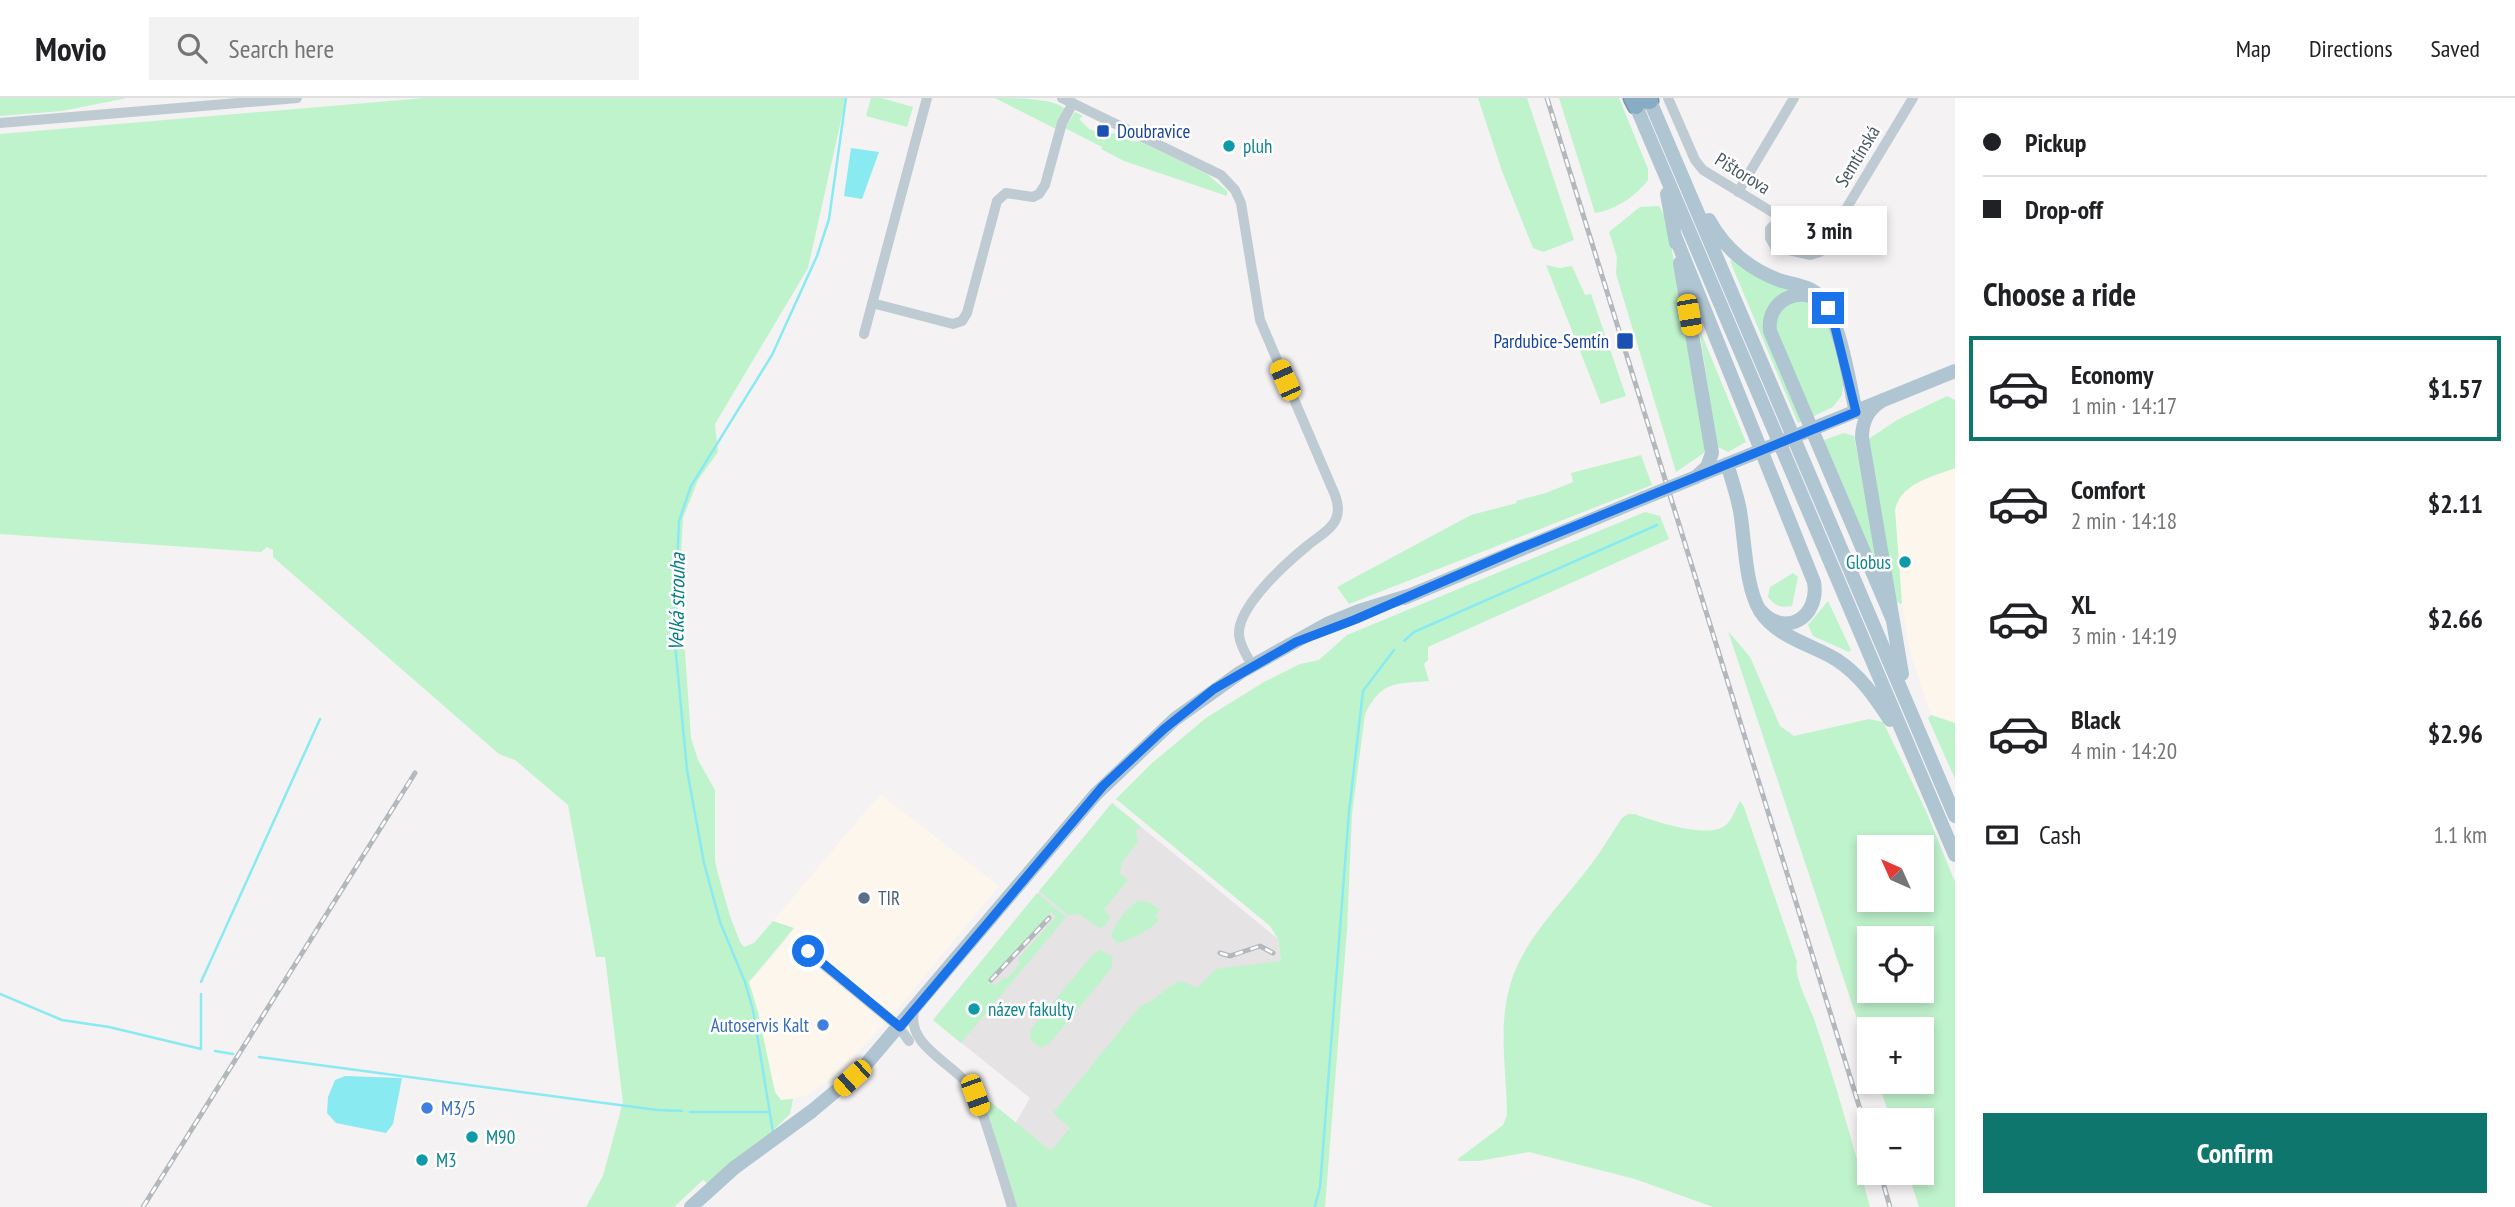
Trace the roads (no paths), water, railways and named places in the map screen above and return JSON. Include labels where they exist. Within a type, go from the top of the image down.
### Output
[{"type":"main road","points":[[1642,101],[1955,816]]},
{"type":"main road","points":[[1669,164],[1675,236],[1712,453],[1707,467],[1696,477]]},
{"type":"main road","points":[[1669,164],[1731,249],[1749,265],[1768,275],[1814,291],[1828,308],[1856,412]]},
{"type":"main road","points":[[1669,164],[1955,855]]},
{"type":"main road","points":[[1675,236],[1814,582],[1815,594],[1811,606],[1805,615],[1795,622],[1771,621],[1760,610]]},
{"type":"main road","points":[[1828,308],[1813,296],[1790,296],[1783,299],[1772,311],[1769,331],[1892,618]]},
{"type":"main road","points":[[691,1207],[726,1174],[788,1130],[840,1088],[900,1027],[1114,774],[1187,709],[1252,665],[1344,617],[1410,595],[1955,371]]},
{"type":"main road","points":[[1850,387],[1864,398],[1883,400]]},
{"type":"main road","points":[[1883,400],[1863,422],[1862,434],[1910,709]]},
{"type":"main road","points":[[1727,464],[1740,510],[1753,593],[1760,610],[1778,629],[1837,660],[1854,673],[1880,704],[1910,750]]},
{"type":"street","points":[[0,123],[297,98]]},
{"type":"street","points":[[864,334],[927,98]]},
{"type":"street","points":[[1738,191],[1794,98]]},
{"type":"street","name":"Semtínská","points":[[1789,222],[1777,221],[1770,231],[1771,243],[1783,251],[1815,255],[1820,252],[1913,98]]},
{"type":"street","points":[[872,303],[953,324],[962,321],[967,313],[998,201],[1006,193],[1032,197],[1042,190],[1062,123],[1072,101],[1214,171],[1227,180],[1235,190],[1242,209],[1260,320],[1337,501],[1337,517],[1330,528],[1291,559],[1245,613],[1239,637],[1252,665]]},
{"type":"street","name":"Pištorova","points":[[1673,101],[1698,164],[1707,173],[1820,240],[1832,233]]},
{"type":"street","points":[[797,943],[913,1036],[972,1089],[992,1141],[1012,1207]]},
{"type":"street","points":[[913,1036],[915,1008]]},
{"type":"street","points":[[885,1044],[913,1036]]},
{"type":"water","points":[[851,148],[879,152],[862,199],[844,196]]},
{"type":"water","points":[[345,1076],[402,1078],[393,1124],[386,1133],[336,1123],[327,1113],[328,1097],[335,1080]]},
{"type":"waterway","name":"Velká strouha","points":[[773,1132],[753,1010],[745,982],[720,922],[704,863],[687,770],[674,633],[679,521],[691,486],[772,355],[817,256],[829,219],[846,98]]},
{"type":"waterway","points":[[1404,641],[1414,632],[1657,525]]},
{"type":"waterway","points":[[1315,1206],[1320,1187],[1349,812],[1363,691],[1394,650]]},
{"type":"waterway","points":[[201,982],[320,719]]},
{"type":"waterway","points":[[0,994],[62,1020],[109,1027],[201,1049],[201,994]]},
{"type":"waterway","points":[[215,1051],[233,1054]]},
{"type":"waterway","points":[[259,1057],[657,1110],[682,1111]]},
{"type":"waterway","points":[[690,1112],[770,1112]]},
{"type":"railway","points":[[1547,98],[1860,1108]]},
{"type":"railway","points":[[143,1207],[415,773]]},
{"type":"railway","points":[[991,980],[1049,918]]},
{"type":"railway","points":[[1220,953],[1230,956],[1260,946],[1273,953]]},
{"type":"railway","points":[[1884,1185],[1890,1207]]},
{"type":"place","name":"Doubravice","points":[[1103,131]]},
{"type":"place","name":"pluh","points":[[1229,146]]},
{"type":"place","name":"Pardubice-Semtín","points":[[1625,341]]},
{"type":"place","name":"Globus","points":[[1905,562]]},
{"type":"place","name":"TIR","points":[[864,898]]},
{"type":"place","name":"název fakulty","points":[[974,1009]]},
{"type":"place","name":"Autoservis Kalt","points":[[823,1025]]},
{"type":"place","name":"M3/5","points":[[427,1108]]},
{"type":"place","name":"M90","points":[[472,1137]]},
{"type":"place","name":"M3","points":[[422,1160]]}]
